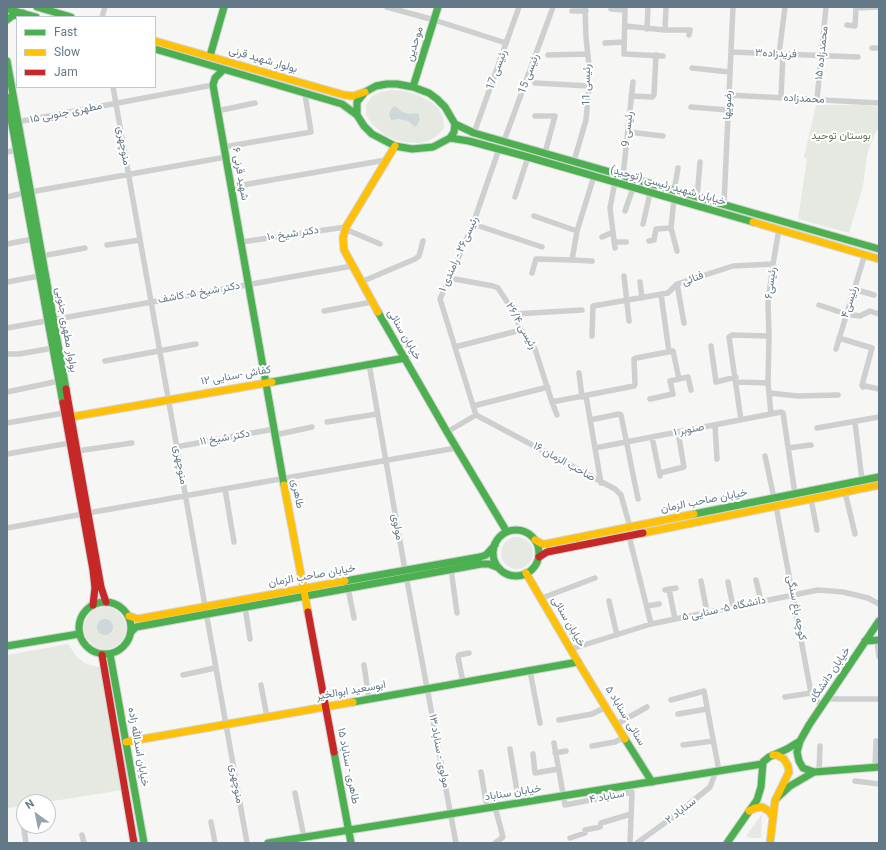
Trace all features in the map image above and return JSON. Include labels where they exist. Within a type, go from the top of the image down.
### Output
[{"type":"main road","points":[[37,7],[68,16]]},
{"type":"main road","points":[[210,56],[224,7]]},
{"type":"main road","name":"موحدین","points":[[414,87],[438,7]]},
{"type":"main road","points":[[7,9],[33,16]]},
{"type":"main road","points":[[7,20],[12,16],[23,13]]},
{"type":"main road","name":"بولوار شهید قرنی","points":[[156,41],[344,95],[353,96],[364,92]]},
{"type":"main road","name":"بولوار شهید قرنی","points":[[156,49],[342,104],[358,115]]},
{"type":"main road","name":"بولوار مطهری جنوبی","points":[[7,62],[12,124],[27,193],[39,276],[50,320],[68,415],[70,443],[101,587],[106,602]]},
{"type":"main road","points":[[213,85],[215,78],[223,70]]},
{"type":"main road","points":[[387,84],[414,87],[429,94],[445,107],[455,124],[454,132],[450,138],[433,147],[412,149],[395,146],[380,139],[364,126],[358,115],[357,102],[364,92],[376,86],[387,84]]},
{"type":"main road","name":"شهید قرنی ۶","points":[[213,85],[248,285]]},
{"type":"main road","name":"بولوار مطهری جنوبی","points":[[7,97],[17,150],[42,256],[53,348],[59,381],[77,451],[95,588],[93,605]]},
{"type":"main road","name":"خیابان شهید رئیسی (توحید)","points":[[455,124],[474,132],[697,198],[724,204],[879,249]]},
{"type":"main road","name":"خیابان شهید رئیسی (توحید)","points":[[450,138],[469,141],[528,157],[879,259]]},
{"type":"main road","name":"خیابان سنائی","points":[[395,146],[345,228],[343,238],[344,250],[372,302],[456,448],[507,532]]},
{"type":"main road","name":"طاهری","points":[[248,285],[282,478],[326,707]]},
{"type":"main road","name":"کفاش -سنایی ۱۲","points":[[68,415],[168,400],[405,358]]},
{"type":"main road","name":"خیابان صاحب الزمان","points":[[535,540],[542,544],[546,544],[879,477]]},
{"type":"main road","points":[[539,557],[547,552],[879,485]]},
{"type":"main road","points":[[512,530],[524,531],[535,540],[539,548],[539,557],[535,566],[526,573],[521,575],[509,574],[499,568],[494,557],[495,545],[507,532],[512,530]]},
{"type":"main road","name":"خیابان صاحب الزمان","points":[[128,616],[138,620],[245,607],[304,592],[348,588],[480,557],[486,554],[495,545]]},
{"type":"main road","name":"خیابان صاحب الزمان","points":[[131,632],[134,628],[139,626],[205,611],[406,574],[481,564],[489,564],[499,568]]},
{"type":"main road","name":"خیابان سنائی","points":[[526,573],[542,598],[578,662]]},
{"type":"main road","points":[[106,602],[119,606],[128,616],[131,623],[131,632],[127,643],[123,648],[110,654],[102,655],[90,651],[81,640],[79,634],[80,620],[83,614],[93,605],[106,602]]},
{"type":"main road","name":"خیابان دانشگاه","points":[[800,741],[809,725],[828,699],[879,621]]},
{"type":"main road","points":[[7,646],[79,634]]},
{"type":"main road","points":[[866,641],[878,640]]},
{"type":"main road","name":"خیابان اسدالله زاده","points":[[110,654],[144,843]]},
{"type":"main road","name":"خیابان اسدالله زاده","points":[[102,655],[134,843]]},
{"type":"main road","name":"ابوسعید ابوالخیر","points":[[126,742],[578,662]]},
{"type":"main road","name":"سنائی -سناباد ۵","points":[[578,662],[652,782]]},
{"type":"main road","name":"طاهری - سناباد ۱۵","points":[[326,707],[351,843]]},
{"type":"main road","points":[[727,843],[757,800],[761,788],[762,764],[766,758],[787,749],[800,741]]},
{"type":"main road","points":[[800,741],[797,752],[799,762],[803,768],[817,772],[877,767]]},
{"type":"main road","points":[[771,842],[776,799],[782,784],[787,777],[789,769],[784,759],[777,755],[772,755]]},
{"type":"main road","name":"خیابان سناباد","points":[[268,843],[762,764]]},
{"type":"main road","points":[[776,799],[790,786],[817,772]]},
{"type":"main road","points":[[748,812],[755,808],[762,807],[769,811],[773,817]]},
{"type":"street","points":[[387,7],[506,43]]},
{"type":"street","name":"رئیسی 17","points":[[474,132],[519,7]]},
{"type":"street","name":"رئیسی 15","points":[[504,141],[553,7]]},
{"type":"street","points":[[647,29],[648,7]]},
{"type":"street","points":[[665,30],[666,7]]},
{"type":"street","name":"رضویها","points":[[724,204],[733,7]]},
{"type":"street","points":[[781,97],[781,54],[785,7]]},
{"type":"street","name":"محمدزاده ۱۵","points":[[817,99],[826,7]]},
{"type":"street","points":[[847,26],[855,26],[856,8],[879,7]]},
{"type":"street","points":[[611,8],[625,10],[626,26],[624,54],[664,56]]},
{"type":"street","points":[[572,12],[586,9]]},
{"type":"street","name":"رئیسی 11","points":[[574,161],[586,120],[589,86],[586,9]]},
{"type":"street","points":[[626,26],[647,29],[690,30],[689,35]]},
{"type":"street","points":[[605,43],[624,42]]},
{"type":"street","points":[[872,48],[879,48]]},
{"type":"street","name":"فریدزاده۳","points":[[731,52],[858,57]]},
{"type":"street","points":[[548,55],[587,54]]},
{"type":"street","points":[[632,96],[652,97],[654,95],[656,55]]},
{"type":"street","points":[[692,68],[730,72]]},
{"type":"street","points":[[535,82],[589,86]]},
{"type":"street","name":"رئیسی 9","points":[[623,176],[633,82]]},
{"type":"street","name":"مطهری جنوبی ۱۵","points":[[12,124],[213,85]]},
{"type":"street","name":"منوچهری","points":[[113,88],[246,843]]},
{"type":"street","points":[[224,147],[311,132],[305,94]]},
{"type":"street","name":"محمدزاده","points":[[728,95],[879,103]]},
{"type":"street","points":[[217,111],[255,103]]},
{"type":"street","points":[[691,107],[728,110]]},
{"type":"street","points":[[535,116],[555,116],[545,153]]},
{"type":"street","points":[[628,132],[663,136]]},
{"type":"street","name":"رئیسی۲۶ - رامندی ۱","points":[[476,415],[440,299],[473,224],[499,149]]},
{"type":"street","points":[[7,152],[17,150]]},
{"type":"street","points":[[515,197],[528,157]]},
{"type":"street","points":[[7,197],[226,158]]},
{"type":"street","points":[[231,187],[386,160]]},
{"type":"street","points":[[697,198],[700,162]]},
{"type":"street","points":[[674,191],[678,168]]},
{"type":"street","points":[[572,260],[577,231],[594,176]]},
{"type":"street","points":[[615,182],[610,208],[614,245],[626,242]]},
{"type":"street","points":[[625,211],[633,188]]},
{"type":"street","points":[[642,224],[650,193]]},
{"type":"street","points":[[674,199],[671,228],[677,251]]},
{"type":"street","points":[[534,216],[577,231]]},
{"type":"street","points":[[473,224],[542,247]]},
{"type":"street","points":[[345,228],[380,244]]},
{"type":"street","name":"دکتر شیخ ۱۰","points":[[241,242],[345,228]]},
{"type":"street","points":[[649,241],[654,240],[656,229],[671,228]]},
{"type":"street","name":"رئیسی۶","points":[[772,414],[768,383],[768,303],[779,229]]},
{"type":"street","points":[[602,236],[613,232]]},
{"type":"street","points":[[7,244],[33,240]]},
{"type":"street","points":[[108,245],[140,240]]},
{"type":"street","points":[[361,282],[415,259],[419,256],[423,241]]},
{"type":"street","points":[[42,256],[85,248]]},
{"type":"street","name":"رئیسی۴","points":[[836,349],[865,254]]},
{"type":"street","points":[[532,273],[536,259],[592,261]]},
{"type":"street","name":"فنائی","points":[[592,336],[593,306],[668,293],[677,284],[733,266],[773,264]]},
{"type":"street","name":"دکتر شیخ ۵- کاشف","points":[[7,328],[352,266]]},
{"type":"street","points":[[7,282],[39,276]]},
{"type":"street","points":[[624,276],[629,321]]},
{"type":"street","name":"رئیسی ۲۶/۴","points":[[449,278],[496,287],[515,314],[521,330],[535,349],[557,415]]},
{"type":"street","points":[[640,282],[642,298]]},
{"type":"street","points":[[677,284],[684,323]]},
{"type":"street","points":[[854,289],[874,295]]},
{"type":"street","points":[[661,294],[671,351],[679,378]]},
{"type":"street","points":[[324,311],[372,302]]},
{"type":"street","points":[[819,305],[846,314],[860,316],[870,311],[879,314]]},
{"type":"street","points":[[515,314],[582,310]]},
{"type":"street","points":[[455,347],[521,330]]},
{"type":"street","points":[[741,420],[729,337],[730,335],[769,336]]},
{"type":"street","points":[[839,338],[872,348],[862,385],[863,387],[865,386],[879,390]]},
{"type":"street","points":[[105,361],[196,344]]},
{"type":"street","points":[[711,346],[716,382],[736,380],[768,383]]},
{"type":"street","points":[[7,354],[19,354],[53,348]]},
{"type":"street","points":[[552,402],[635,385],[634,358],[671,351]]},
{"type":"street","name":"مولوی","points":[[369,364],[427,689]]},
{"type":"street","points":[[579,373],[590,420],[601,483]]},
{"type":"street","points":[[650,399],[673,394],[670,381],[679,378],[688,377],[691,390]]},
{"type":"street","points":[[7,392],[59,381]]},
{"type":"street","points":[[473,406],[548,387]]},
{"type":"street","points":[[769,393],[798,396],[838,395]]},
{"type":"street","name":"صنوبر ۱","points":[[595,448],[782,412],[788,448]]},
{"type":"street","points":[[327,422],[378,414]]},
{"type":"street","points":[[590,420],[620,414],[638,499]]},
{"type":"street","points":[[7,423],[68,415]]},
{"type":"street","points":[[447,432],[476,415]]},
{"type":"street","name":"صاحب الزمان ۱۶","points":[[476,415],[601,483],[615,489],[621,495],[630,527]]},
{"type":"street","points":[[817,428],[879,417]]},
{"type":"street","points":[[855,422],[862,480]]},
{"type":"street","points":[[714,425],[717,459]]},
{"type":"street","name":"دکتر شیخ ۱۱","points":[[176,447],[312,427]]},
{"type":"street","points":[[652,437],[660,475],[684,467],[678,432]]},
{"type":"street","points":[[77,451],[132,442]]},
{"type":"street","points":[[7,454],[70,443]]},
{"type":"street","points":[[795,494],[788,448],[811,445]]},
{"type":"street","points":[[7,528],[456,448]]},
{"type":"street","points":[[765,456],[774,498]]},
{"type":"street","points":[[225,489],[234,542]]},
{"type":"street","points":[[845,492],[855,534]]},
{"type":"street","points":[[811,499],[818,530]]},
{"type":"street","name":"کوچه باغ سنگی","points":[[776,506],[811,693],[822,707]]},
{"type":"street","points":[[629,536],[651,624]]},
{"type":"street","points":[[451,569],[457,613]]},
{"type":"street","points":[[542,598],[595,578]]},
{"type":"street","points":[[756,580],[761,601]]},
{"type":"street","points":[[700,581],[707,612]]},
{"type":"street","points":[[728,582],[733,607]]},
{"type":"street","points":[[348,588],[354,618]]},
{"type":"street","points":[[675,619],[667,590],[676,588]]},
{"type":"street","name":"دانشگاه ۵- سنایی ۵","points":[[571,649],[651,624],[818,590],[842,592],[868,598],[879,604]]},
{"type":"street","points":[[609,601],[617,635]]},
{"type":"street","points":[[646,606],[659,604]]},
{"type":"street","points":[[245,607],[250,639]]},
{"type":"street","points":[[878,640],[879,657]]},
{"type":"street","points":[[463,682],[458,657],[459,655],[469,653]]},
{"type":"street","points":[[364,665],[369,699]]},
{"type":"street","points":[[183,675],[216,668]]},
{"type":"street","points":[[530,671],[540,723]]},
{"type":"street","points":[[261,685],[267,717]]},
{"type":"street","name":"مولوی - سناباد ۱۳","points":[[427,689],[456,843]]},
{"type":"street","points":[[671,700],[704,692],[718,771]]},
{"type":"street","points":[[785,697],[811,693]]},
{"type":"street","points":[[828,699],[879,699]]},
{"type":"street","points":[[559,720],[592,714],[606,707]]},
{"type":"street","points":[[617,724],[647,707]]},
{"type":"street","points":[[678,714],[707,709]]},
{"type":"street","points":[[592,746],[615,742],[624,737]]},
{"type":"street","points":[[683,745],[713,741]]},
{"type":"street","points":[[876,741],[877,767]]},
{"type":"street","points":[[554,744],[563,796]]},
{"type":"street","points":[[817,772],[820,746]]},
{"type":"street","points":[[510,749],[519,803]]},
{"type":"street","points":[[556,753],[566,751]]},
{"type":"street","points":[[533,754],[535,773],[558,769]]},
{"type":"street","name":"سناباد ۲","points":[[637,843],[710,788],[718,771]]},
{"type":"street","points":[[481,772],[487,808]]},
{"type":"street","points":[[855,781],[879,784]]},
{"type":"street","name":"سناباد ۴","points":[[563,796],[565,805],[632,792],[630,843]]},
{"type":"street","points":[[295,794],[304,837]]},
{"type":"street","points":[[495,807],[503,837],[495,843]]},
{"type":"street","points":[[570,838],[584,833],[585,830],[600,826],[601,823],[631,814]]},
{"type":"street","points":[[211,822],[215,843]]},
{"type":"street","points":[[82,834],[84,843]]},
{"type":"green space","points":[[390,90],[405,91],[418,95],[431,102],[438,108],[443,117],[444,128],[437,136],[428,141],[419,143],[404,142],[385,135],[372,124],[366,115],[366,105],[372,96]]},
{"type":"green space","name":"بوستان توحید","points":[[816,105],[864,105],[879,107],[879,129],[876,131],[867,155],[863,186],[849,233],[798,219],[807,159],[804,157]]},
{"type":"green space","points":[[514,537],[520,537],[530,544],[533,553],[532,559],[526,566],[520,569],[514,569],[504,562],[501,556],[501,550],[508,540]]},
{"type":"green space","points":[[105,607],[120,613],[126,628],[120,643],[105,649],[90,643],[84,628],[90,613]]},
{"type":"green space","points":[[68,644],[76,656],[86,664],[102,668],[123,790],[56,801],[56,794],[16,794],[16,807],[7,808],[7,655]]},
{"type":"green space","points":[[762,814],[761,838],[751,838],[746,836]]},
{"type":"shaded area","points":[[395,106],[402,112],[410,114],[418,113],[420,119],[417,125],[415,127],[408,121],[399,119],[391,120],[389,114]]},
{"type":"shaded area","points":[[105,619],[112,624],[113,627],[108,634],[105,635],[98,630],[97,627],[102,620]]},
{"type":"traffic: fast","points":[[37,7],[68,16]]},
{"type":"traffic: fast","points":[[210,56],[224,7]]},
{"type":"traffic: fast","points":[[413,87],[438,7]]},
{"type":"traffic: fast","points":[[7,9],[32,16]]},
{"type":"traffic: fast","points":[[7,20],[12,16],[23,13]]},
{"type":"traffic: fast","points":[[156,49],[342,104],[357,115]]},
{"type":"traffic: fast","points":[[7,61],[66,389]]},
{"type":"traffic: fast","points":[[223,70],[215,78],[213,85],[284,485]]},
{"type":"traffic: fast","points":[[387,84],[413,87],[429,93],[437,99],[445,107],[455,124],[454,132],[450,138],[433,147],[412,149],[395,146],[372,134],[364,126],[357,115],[357,102],[365,92],[376,86],[387,84]]},
{"type":"traffic: fast","points":[[7,97],[63,403]]},
{"type":"traffic: fast","points":[[455,124],[474,133],[879,249]]},
{"type":"traffic: fast","points":[[450,138],[469,141],[528,157],[753,222]]},
{"type":"traffic: fast","points":[[378,312],[507,532]]},
{"type":"traffic: fast","points":[[272,382],[405,358]]},
{"type":"traffic: fast","points":[[694,514],[879,477]]},
{"type":"traffic: fast","points":[[516,530],[529,534],[535,540],[539,553],[535,566],[529,572],[516,576],[503,572],[497,566],[493,553],[497,540],[503,534],[516,530]]},
{"type":"traffic: fast","points":[[345,581],[480,557],[486,555],[495,545]]},
{"type":"traffic: fast","points":[[131,632],[136,627],[481,564],[489,564],[499,568]]},
{"type":"traffic: fast","points":[[100,602],[110,602],[124,609],[131,623],[131,628],[131,633],[124,647],[110,654],[100,654],[90,650],[83,643],[79,633],[79,623],[83,613],[90,606],[100,602]]},
{"type":"traffic: fast","points":[[727,843],[757,800],[761,787],[763,762],[769,757],[800,741],[809,725],[879,621]]},
{"type":"traffic: fast","points":[[7,646],[79,634]]},
{"type":"traffic: fast","points":[[865,641],[879,640]]},
{"type":"traffic: fast","points":[[110,654],[144,843]]},
{"type":"traffic: fast","points":[[353,702],[578,662]]},
{"type":"traffic: fast","points":[[625,739],[652,782]]},
{"type":"traffic: fast","points":[[800,741],[797,752],[799,761],[803,768],[814,772]]},
{"type":"traffic: fast","points":[[334,752],[351,843]]},
{"type":"traffic: fast","points":[[268,843],[762,764]]},
{"type":"traffic: fast","points":[[776,799],[790,786],[814,772],[879,767]]},
{"type":"traffic: slow","points":[[156,41],[344,95],[353,96],[365,92]]},
{"type":"traffic: slow","points":[[378,312],[344,250],[343,238],[346,227],[395,146]]},
{"type":"traffic: slow","points":[[753,222],[879,259]]},
{"type":"traffic: slow","points":[[71,417],[272,382]]},
{"type":"traffic: slow","points":[[284,485],[308,612]]},
{"type":"traffic: slow","points":[[643,533],[879,485]]},
{"type":"traffic: slow","points":[[535,540],[542,544],[546,544],[694,514]]},
{"type":"traffic: slow","points":[[526,573],[625,739]]},
{"type":"traffic: slow","points":[[129,616],[138,619],[345,581]]},
{"type":"traffic: slow","points":[[126,742],[353,702]]},
{"type":"traffic: slow","points":[[770,843],[775,801],[789,772],[788,766],[784,759],[777,755],[773,755]]},
{"type":"traffic: slow","points":[[749,811],[762,807],[769,811],[773,817]]},
{"type":"traffic: jam","points":[[66,389],[101,587],[106,602]]},
{"type":"traffic: jam","points":[[63,403],[93,570],[95,588],[93,605]]},
{"type":"traffic: jam","points":[[539,557],[547,552],[643,533]]},
{"type":"traffic: jam","points":[[308,612],[334,752]]},
{"type":"traffic: jam","points":[[102,655],[134,843]]}]
